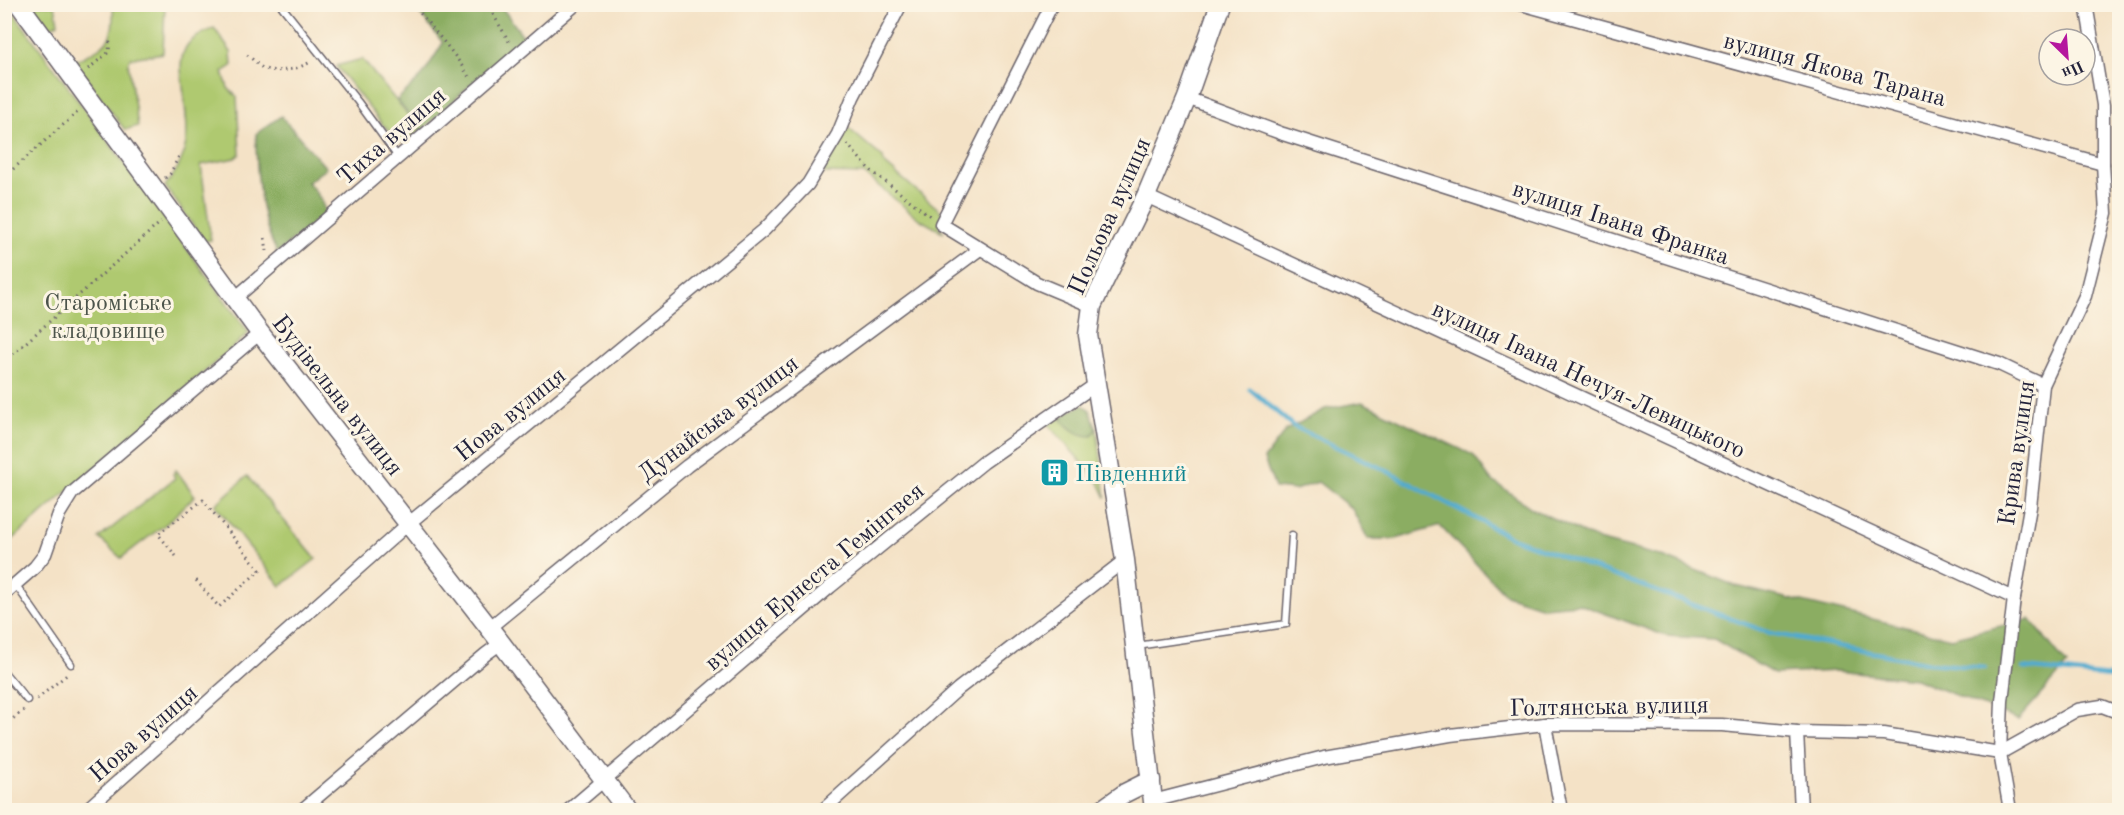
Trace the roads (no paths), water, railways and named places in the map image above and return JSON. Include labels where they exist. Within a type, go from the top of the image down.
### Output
[{"type":"street","name":"Будівельна вулиця","points":[[19,4],[234,299],[501,643],[627,810]]},
{"type":"street","name":"Тиха вулиця","points":[[234,299],[576,4]]},
{"type":"street","name":"Нова вулиця","points":[[86,810],[408,525],[764,230],[808,184],[838,134],[853,97],[900,4]]},
{"type":"street","points":[[1052,4],[941,224],[1037,283],[1092,306]]},
{"type":"street","name":"Польова вулиця","points":[[1154,806],[1125,560],[1088,335],[1092,306],[1146,196],[1187,98],[1220,4]]},
{"type":"street","name":"вулиця Якова Тарана","points":[[1521,4],[2103,164]]},
{"type":"street","name":"Крива вулиця","points":[[2010,810],[2000,753],[2002,701],[2014,598],[2030,507],[2043,386],[2085,296],[2106,213],[2103,105],[2086,4]]},
{"type":"street","name":"вулиця Івана Франка","points":[[1187,98],[1283,134],[1999,364],[2043,386]]},
{"type":"street","name":"вулиця Івана Нечуя-Левицького","points":[[1146,196],[2014,598]]},
{"type":"street","name":"Дунайська вулиця","points":[[489,628],[696,460],[980,249]]},
{"type":"street","points":[[4,594],[35,567],[45,554],[59,514],[72,493],[260,333]]},
{"type":"street","name":"вулиця Ернеста Гемінгвея","points":[[569,810],[830,587],[984,462],[1095,385]]},
{"type":"street","points":[[824,810],[958,690],[1125,560]]},
{"type":"street","points":[[302,810],[501,643]]},
{"type":"street","points":[[2000,753],[2077,710],[2102,706],[2120,713]]},
{"type":"street","points":[[1545,724],[1562,810]]},
{"type":"street","name":"Голтянська вулиця","points":[[1154,806],[1324,757],[1450,735],[1545,724],[1722,725],[1797,732],[1884,734],[2000,753]]},
{"type":"street","points":[[1797,732],[1801,810]]},
{"type":"street","points":[[1101,810],[1125,793],[1151,780]]},
{"type":"lane","points":[[280,4],[398,157]]},
{"type":"lane","points":[[1134,646],[1286,624],[1293,535]]},
{"type":"lane","points":[[15,584],[71,664]]},
{"type":"lane","points":[[4,672],[27,700]]},
{"type":"waterway","points":[[1250,389],[1293,426],[1387,471],[1512,538],[1770,633],[1929,663],[1985,668]]},
{"type":"waterway","points":[[2023,668],[2120,678]]},
{"type":"place","name":"Південний","points":[[1054,473]]},
{"type":"park label","name":"Староміське кладовище","points":[[108,316]]}]
